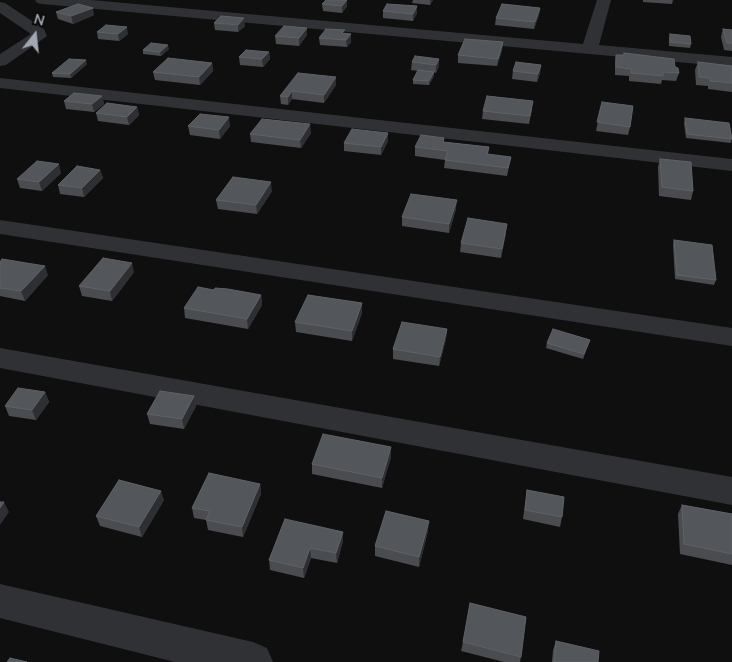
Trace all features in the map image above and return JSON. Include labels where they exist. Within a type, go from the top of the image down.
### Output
[{"type":"street","points":[[42,0],[732,62]]},
{"type":"street","points":[[590,49],[604,0]]},
{"type":"street","points":[[0,6],[38,32],[39,36],[0,61]]},
{"type":"street","points":[[0,83],[732,165]]},
{"type":"street","points":[[0,228],[732,337]]},
{"type":"street","points":[[0,358],[732,491]]},
{"type":"street","points":[[0,601],[253,662]]},
{"type":"building","points":[[326,0],[347,0],[342,6],[322,4]]},
{"type":"building","points":[[78,4],[93,8],[71,16],[56,12]]},
{"type":"building","points":[[387,4],[417,6],[413,14],[383,11]]},
{"type":"building","points":[[502,4],[540,8],[535,22],[496,18]]},
{"type":"building","points":[[221,16],[244,18],[238,25],[214,23]]},
{"type":"building","points":[[106,25],[127,27],[118,34],[97,32]]},
{"type":"building","points":[[284,26],[307,28],[299,38],[275,36]]},
{"type":"building","points":[[326,29],[345,30],[342,33],[351,34],[346,40],[319,38]]},
{"type":"building","points":[[723,29],[732,30],[732,43],[727,43]]},
{"type":"building","points":[[670,34],[690,36],[691,44],[670,42]]},
{"type":"building","points":[[465,39],[503,42],[498,59],[458,55]]},
{"type":"building","points":[[151,43],[168,45],[160,52],[143,50]]},
{"type":"building","points":[[246,50],[269,52],[262,59],[239,57]]},
{"type":"building","points":[[624,53],[674,59],[675,67],[678,68],[679,73],[663,72],[663,76],[631,73],[631,69],[616,67],[616,55],[624,55]]},
{"type":"building","points":[[415,56],[439,59],[436,65],[412,62]]},
{"type":"building","points":[[168,58],[212,63],[199,77],[153,72]]},
{"type":"building","points":[[69,59],[86,60],[70,74],[52,73]]},
{"type":"building","points":[[516,62],[541,65],[538,74],[513,71]]},
{"type":"building","points":[[698,62],[732,66],[732,83],[710,81],[710,78],[699,77]]},
{"type":"building","points":[[418,70],[434,72],[429,81],[413,80]]},
{"type":"building","points":[[298,73],[336,77],[324,95],[292,91],[288,97],[280,96]]},
{"type":"building","points":[[74,93],[102,96],[92,104],[64,101]]},
{"type":"building","points":[[487,96],[533,101],[530,116],[483,111]]},
{"type":"building","points":[[602,102],[633,106],[630,127],[597,122]]},
{"type":"building","points":[[107,103],[137,107],[127,117],[96,113]]},
{"type":"building","points":[[200,114],[229,117],[219,130],[188,126]]},
{"type":"building","points":[[685,118],[729,123],[732,139],[687,134]]},
{"type":"building","points":[[262,119],[310,124],[300,140],[250,134]]},
{"type":"building","points":[[352,129],[388,133],[381,147],[344,143]]},
{"type":"building","points":[[421,135],[444,138],[443,142],[489,147],[487,154],[511,157],[508,168],[445,160],[448,151],[415,147]]},
{"type":"building","points":[[660,159],[691,162],[693,191],[662,187]]},
{"type":"building","points":[[37,161],[59,164],[39,182],[17,179]]},
{"type":"building","points":[[77,166],[100,170],[82,188],[58,185]]},
{"type":"building","points":[[233,177],[271,182],[256,205],[216,200]]},
{"type":"building","points":[[411,194],[457,200],[449,224],[402,217]]},
{"type":"building","points":[[468,218],[507,224],[502,249],[461,243]]},
{"type":"building","points":[[674,240],[712,245],[716,280],[677,275]]},
{"type":"building","points":[[103,258],[132,263],[110,291],[79,286]]},
{"type":"building","points":[[2,259],[45,266],[21,291],[0,288],[0,262]]},
{"type":"building","points":[[198,287],[214,290],[215,288],[228,289],[261,295],[247,319],[184,308]]},
{"type":"building","points":[[308,295],[362,303],[352,331],[295,322]]},
{"type":"building","points":[[402,322],[447,329],[440,357],[393,349]]},
{"type":"building","points":[[553,329],[590,340],[584,354],[547,343]]},
{"type":"building","points":[[18,388],[45,392],[32,410],[5,406]]},
{"type":"building","points":[[160,391],[194,396],[182,419],[147,414]]},
{"type":"building","points":[[323,434],[391,447],[382,478],[312,464]]},
{"type":"building","points":[[209,473],[260,484],[242,527],[206,520],[210,511],[192,508]]},
{"type":"building","points":[[119,480],[161,491],[139,527],[96,516]]},
{"type":"building","points":[[527,490],[564,497],[562,517],[525,510]]},
{"type":"building","points":[[682,505],[732,514],[732,554],[684,544]]},
{"type":"building","points":[[386,511],[429,521],[419,557],[375,546]]},
{"type":"building","points":[[285,519],[343,532],[336,553],[310,548],[303,568],[269,560]]},
{"type":"building","points":[[470,603],[526,617],[521,657],[463,642]]},
{"type":"building","points":[[556,641],[599,651],[598,662],[554,662]]},
{"type":"building","points":[[10,658],[27,662],[7,662]]}]
